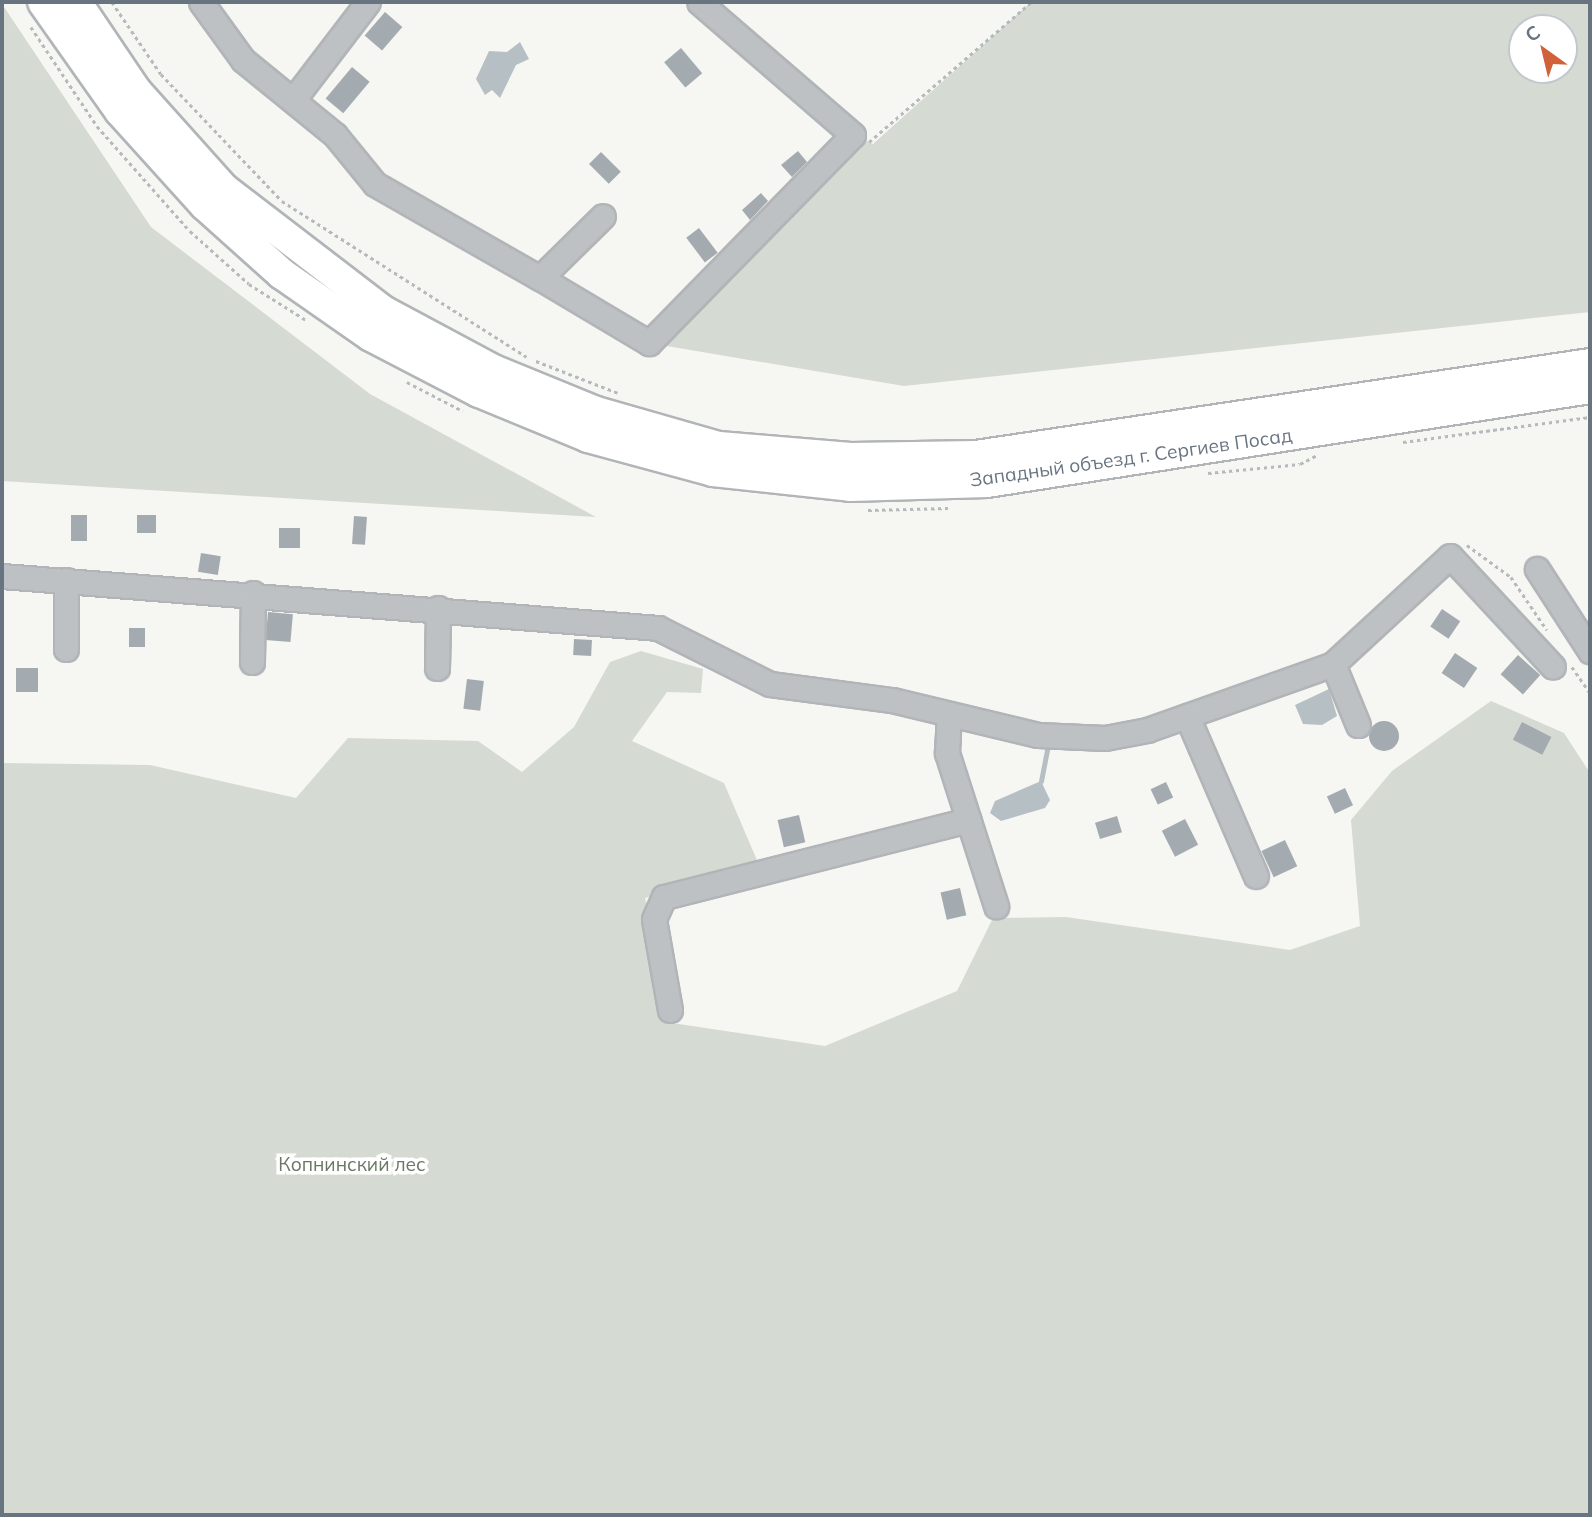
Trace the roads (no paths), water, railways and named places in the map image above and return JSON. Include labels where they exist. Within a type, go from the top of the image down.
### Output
[{"type":"main road","name":"Западный объезд г. Сергиев Посад","points":[[76,2],[136,91],[224,189],[383,311],[494,370],[596,412],[719,447],[851,458],[975,456],[1590,364]]},
{"type":"main road","name":"Западный объезд г. Сергиев Посад","points":[[34,8],[120,111],[205,205],[282,274],[371,336],[479,392],[588,437],[712,471],[850,486],[987,482],[1590,388]]},
{"type":"street","points":[[201,2],[243,60],[335,135],[375,184],[649,343],[853,135],[699,2]]},
{"type":"street","points":[[293,100],[368,2]]},
{"type":"street","points":[[540,278],[603,216]]},
{"type":"street","points":[[2,576],[253,593],[658,628],[770,684],[948,714],[1038,735],[1105,738],[1187,716],[1333,664],[1450,556],[1552,667]]},
{"type":"street","points":[[1537,569],[1590,652]]},
{"type":"street","points":[[66,580],[66,649]]},
{"type":"street","points":[[252,662],[253,593]]},
{"type":"street","points":[[437,668],[438,608]]},
{"type":"street","points":[[1333,664],[1358,725]]},
{"type":"street","points":[[948,714],[947,753],[996,906]]},
{"type":"street","points":[[1187,716],[1256,876]]},
{"type":"street","points":[[670,1010],[654,919],[664,897],[968,820]]},
{"type":"waterway","points":[[1041,781],[1048,744]]},
{"type":"park label","name":"Копнинский лес","points":[[352,1165]]}]
